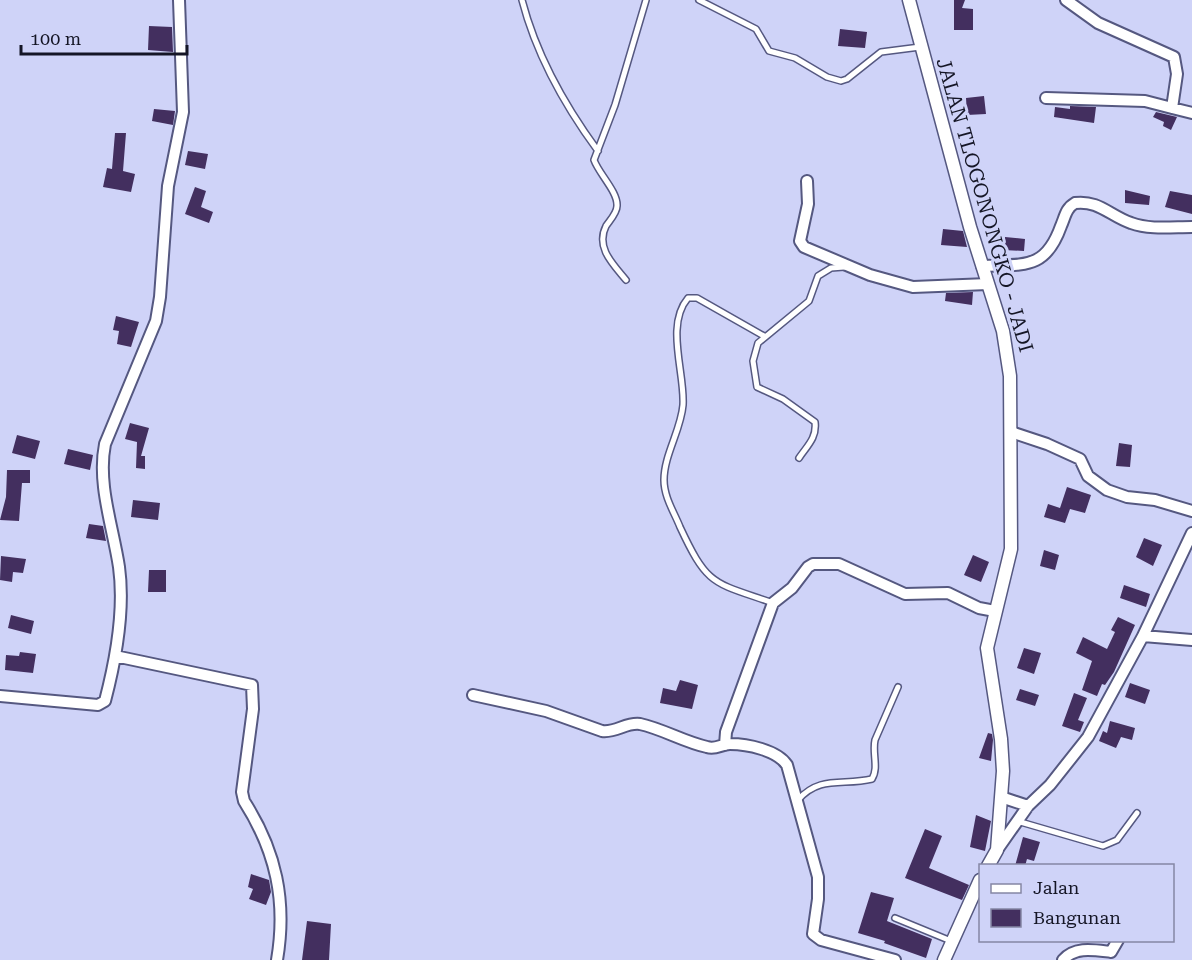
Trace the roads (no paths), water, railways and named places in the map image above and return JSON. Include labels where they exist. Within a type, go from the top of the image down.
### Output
[{"type":"street","points":[[0,696],[102,704],[115,656],[120,585],[103,480],[102,457],[105,444],[156,321],[168,186],[183,112],[179,0]]},
{"type":"street","name":"JALAN TLOGONONGKO - JADI","points":[[909,0],[1008,356],[1011,432],[1011,549],[987,648],[1001,739],[1001,797],[997,850]]},
{"type":"street","points":[[1065,0],[1098,23],[1174,57],[1177,74],[1172,108]]},
{"type":"street","points":[[1046,98],[1145,101],[1192,113]]},
{"type":"street","points":[[807,181],[808,204],[801,235],[802,245],[849,267],[913,287],[988,284]]},
{"type":"street","points":[[982,266],[1020,264],[1042,258],[1050,251],[1067,210],[1075,203],[1098,204],[1119,218],[1144,227],[1192,227]]},
{"type":"street","points":[[1011,432],[1047,444],[1080,459],[1088,476],[1107,490],[1127,497],[1155,500],[1192,511]]},
{"type":"street","points":[[989,864],[1028,806],[1050,785],[1088,738],[1143,636],[1192,533]]},
{"type":"street","points":[[724,745],[726,732],[773,603],[792,588],[807,567],[827,561],[857,571],[905,594],[948,593],[979,608],[995,611]]},
{"type":"street","points":[[1143,636],[1192,640]]},
{"type":"street","points":[[115,656],[252,685],[253,709],[242,792],[244,801],[276,868],[282,919],[277,960]]},
{"type":"street","points":[[473,695],[546,711],[602,731],[610,732],[634,723],[703,747],[716,748],[724,745],[759,749],[779,757],[787,765],[818,877],[818,899],[813,934],[820,940],[895,960]]},
{"type":"street","points":[[1001,797],[1028,806]]},
{"type":"street","points":[[944,960],[979,884]]},
{"type":"street","points":[[1063,960],[1068,953],[1079,950],[1111,952],[1117,942]]},
{"type":"lane","points":[[522,0],[532,30],[554,80],[573,117],[598,151]]},
{"type":"lane","points":[[626,280],[606,254],[604,230],[617,208],[616,195],[600,175],[594,160],[615,105],[646,0]]},
{"type":"lane","points":[[699,0],[756,29],[769,51],[795,58],[835,81],[847,79],[881,52],[920,46]]},
{"type":"lane","points":[[799,458],[812,441],[815,422],[788,402],[757,387],[753,371],[754,350],[764,336],[808,301],[818,276],[831,267],[849,267]]},
{"type":"lane","points":[[764,336],[697,298],[688,298],[682,304],[678,353],[683,404],[679,430],[664,480],[669,503],[689,549],[704,572],[718,584],[773,603]]},
{"type":"lane","points":[[797,800],[808,788],[819,784],[872,779],[876,772],[873,749],[875,740],[898,687]]},
{"type":"lane","points":[[1017,821],[1103,846],[1118,840],[1137,813]]},
{"type":"lane","points":[[896,918],[952,941]]}]
